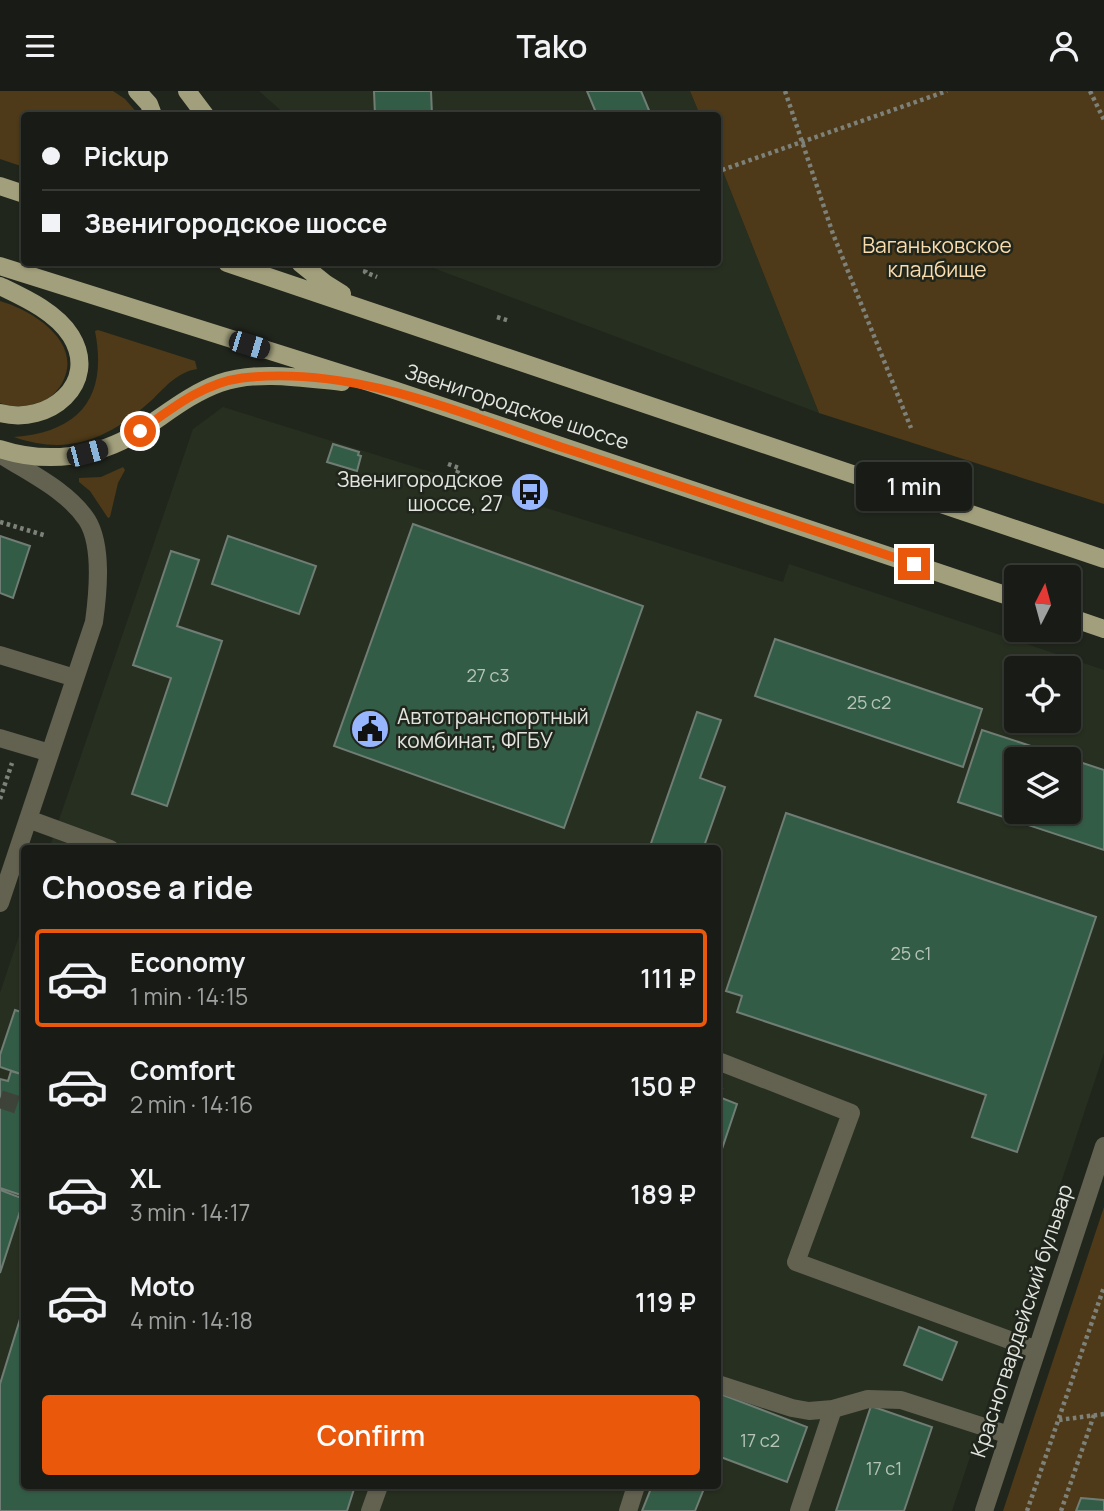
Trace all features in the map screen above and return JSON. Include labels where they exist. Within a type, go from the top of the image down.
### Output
[{"type":"main road","points":[[137,91],[149,104],[152,112]]},
{"type":"main road","points":[[187,91],[203,112]]},
{"type":"main road","points":[[0,186],[21,193]]},
{"type":"main road","name":"Звенигородское шоссе","points":[[0,266],[394,390],[1004,595]]},
{"type":"main road","name":"Звенигородское шоссе","points":[[236,266],[1104,559]]},
{"type":"main road","points":[[303,266],[326,284],[389,318]]},
{"type":"main road","points":[[0,286],[58,320],[72,337],[78,366],[73,386],[50,410],[15,417],[0,413]]},
{"type":"main road","points":[[0,449],[18,455],[46,458],[71,457],[102,449],[133,436],[197,393],[221,382],[241,378],[287,376],[394,390]]},
{"type":"main road","points":[[1082,621],[1104,629]]},
{"type":"street","points":[[0,454],[65,496],[88,521],[96,547],[98,575],[94,622],[0,903]]},
{"type":"street","points":[[0,655],[75,678]]},
{"type":"street","points":[[0,738],[50,753]]},
{"type":"street","points":[[28,820],[99,845]]},
{"type":"street","points":[[721,1062],[851,1113],[796,1262],[1037,1350]]},
{"type":"street","name":"Красногвардейский бульвар","points":[[984,1511],[1104,1146]]},
{"type":"street","points":[[721,1385],[809,1411],[833,1409],[868,1399],[901,1399],[1009,1435]]},
{"type":"street","points":[[799,1511],[833,1409]]},
{"type":"street","points":[[370,1511],[378,1489]]},
{"type":"street","points":[[628,1511],[635,1489]]},
{"type":"path","points":[[785,91],[833,233],[911,428]]},
{"type":"path","points":[[722,170],[947,91]]},
{"type":"path","points":[[1090,91],[1104,120]]},
{"type":"path","points":[[367,266],[365,272],[377,277]]},
{"type":"path","points":[[497,317],[510,321]]},
{"type":"path","points":[[448,464],[459,468],[454,482]]},
{"type":"path","points":[[0,521],[47,536]]},
{"type":"path","points":[[0,799],[19,743]]},
{"type":"path","points":[[1027,1511],[1104,1287]]},
{"type":"path","points":[[1059,1420],[1104,1414]]},
{"type":"path","points":[[1061,1511],[1094,1415]]},
{"type":"shaded area","points":[[259,91],[690,91],[699,112],[283,112]]},
{"type":"shaded area","points":[[721,167],[819,413],[428,266],[721,266]]},
{"type":"shaded area","points":[[223,407],[783,582],[789,564],[1004,636],[1004,642],[1021,642],[1062,656],[1004,656],[1004,733],[1081,733],[1081,662],[1104,670],[1104,1053],[952,1511],[0,1511],[0,993],[21,930],[21,1489],[721,1489],[721,845],[50,845],[193,429]]},
{"type":"green space","points":[[0,91],[113,91],[136,112],[21,112],[21,166],[0,159]]},
{"type":"green space","name":"Ваганьковское кладбище","points":[[690,91],[1104,91],[1104,504],[819,413],[721,167],[721,112],[699,112]]},
{"type":"green space","points":[[0,301],[38,319],[50,329],[66,352],[67,365],[62,383],[41,402],[18,406],[0,403]]},
{"type":"green space","points":[[95,331],[195,361],[197,369],[173,380],[122,424],[89,440],[54,445],[14,437],[56,428],[72,419],[84,407],[97,375]]},
{"type":"green space","points":[[123,467],[125,470],[118,483],[108,518],[90,491],[79,482],[79,478],[101,477]]},
{"type":"green space","points":[[1104,1207],[1104,1511],[1003,1511]]},
{"type":"building","points":[[374,91],[431,91],[432,112],[375,112]]},
{"type":"building","points":[[587,91],[641,91],[650,112],[596,112]]},
{"type":"building","points":[[333,444],[359,452],[358,455],[361,456],[357,471],[327,462]]},
{"type":"building","points":[[413,524],[643,606],[564,828],[334,746]]},
{"type":"building","points":[[0,536],[30,546],[13,598],[0,593]]},
{"type":"building","points":[[228,536],[316,566],[299,614],[212,584]]},
{"type":"building","points":[[171,551],[199,560],[177,626],[222,641],[167,806],[132,794],[171,678],[133,665]]},
{"type":"building","points":[[775,639],[982,709],[963,767],[755,696]]},
{"type":"building","points":[[697,712],[721,720],[700,778],[725,787],[704,845],[650,845]]},
{"type":"building","points":[[982,730],[1034,747],[1004,747],[1004,817],[958,802]]},
{"type":"building","points":[[1081,762],[1104,770],[1104,850],[1025,824],[1081,824]]},
{"type":"building","points":[[786,813],[1096,917],[1017,1152],[972,1137],[986,1095],[737,1012],[742,996],[726,991]]},
{"type":"building","points":[[15,1010],[21,1012],[21,1074],[0,1067],[0,1055]]},
{"type":"building","points":[[11,1071],[21,1074],[21,1195],[0,1188],[0,1079],[8,1081]]},
{"type":"building","points":[[721,1098],[737,1104],[721,1152]]},
{"type":"building","points":[[0,1190],[21,1198],[21,1208],[0,1273]]},
{"type":"building","points":[[21,1316],[21,1489],[354,1489],[347,1511],[0,1511],[0,1384]]},
{"type":"building","points":[[919,1327],[957,1342],[942,1380],[904,1365]]},
{"type":"building","points":[[721,1394],[807,1427],[787,1482],[721,1457]]},
{"type":"building","points":[[871,1406],[932,1427],[904,1511],[836,1511]]},
{"type":"building","points":[[651,1489],[704,1489],[695,1511],[642,1511]]},
{"type":"building","points":[[1081,1498],[1104,1500],[1104,1511],[1076,1511]]},
{"type":"tunnel","points":[[0,1099],[21,1106]]},
{"type":"place","name":"Звенигородское шоссе, 27","points":[[530,492]]},
{"type":"place","name":"Автотранспортный комбинат, ФГБУ","points":[[370,729]]},
{"type":"route","points":[[140,431],[197,393],[221,382],[241,378],[287,376],[394,390],[914,564]]}]
